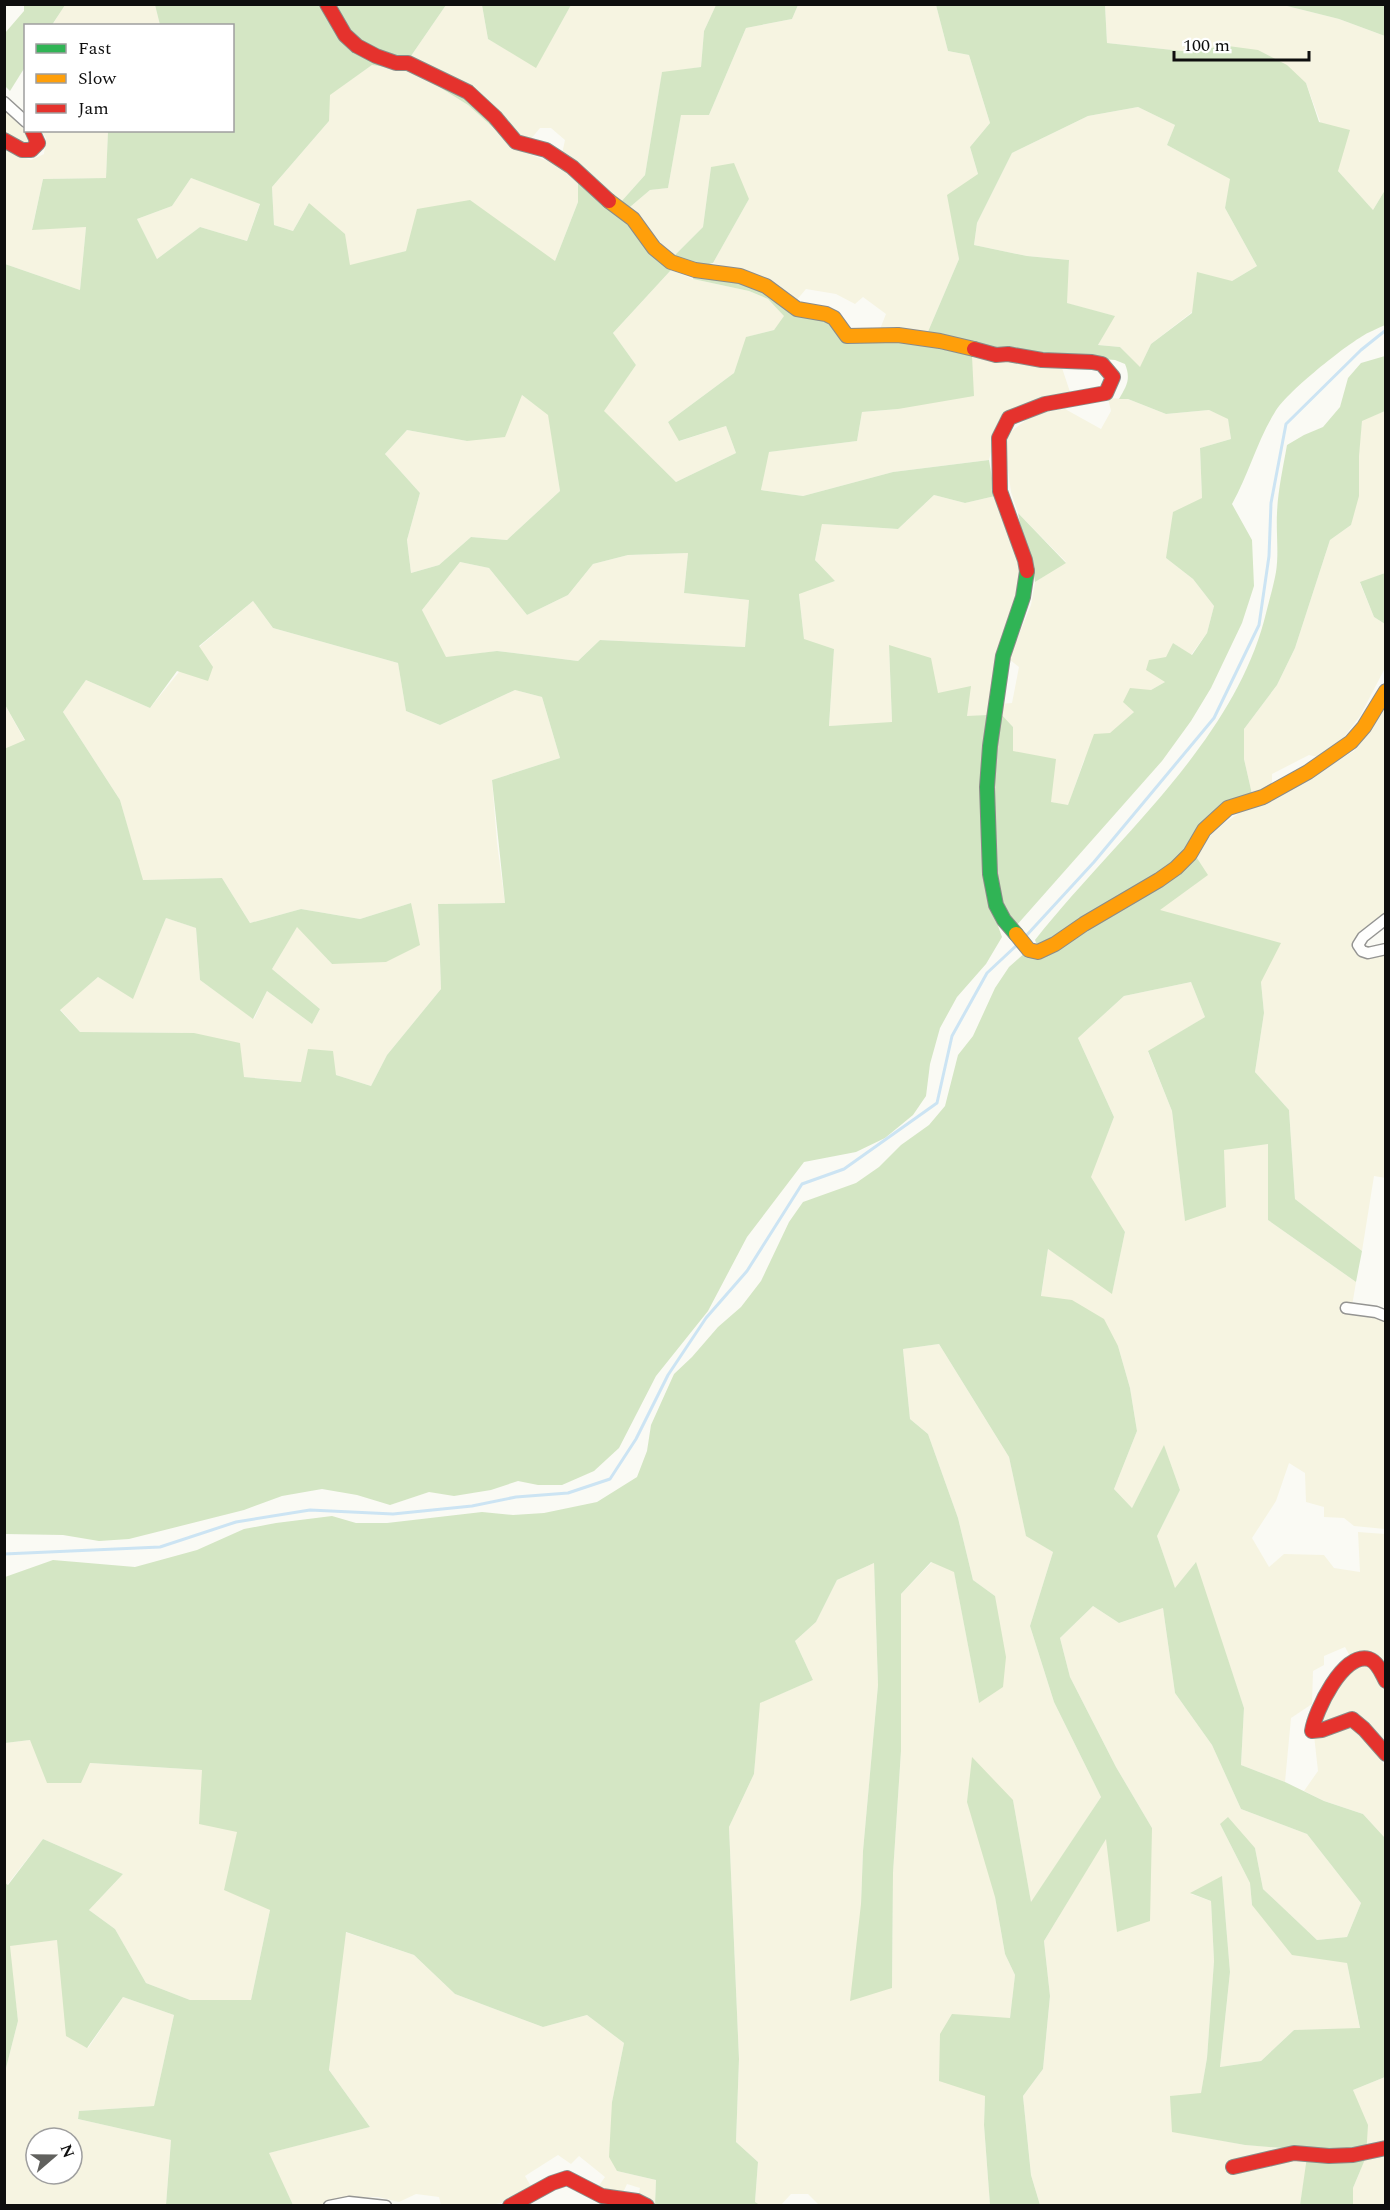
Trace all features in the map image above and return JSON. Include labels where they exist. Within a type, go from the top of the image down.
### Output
[{"type":"street","points":[[327,4],[333,18],[345,35],[357,46],[396,63],[408,63],[468,92],[495,117],[516,142],[546,150],[572,167],[618,209],[633,219],[654,248],[671,262],[695,270],[740,276],[766,286],[797,309],[826,314],[834,318],[847,336],[898,335],[940,341],[996,355],[1008,354],[1042,360],[1092,362],[1102,364],[1108,369],[1113,377],[1106,393],[1045,404],[1009,418],[999,438],[1000,491],[1025,560],[1027,574],[1023,597],[1003,656],[990,746],[987,787],[990,874],[996,905],[1004,921],[1029,950],[1038,952],[1055,944],[1084,924],[1159,880],[1190,854],[1204,830],[1228,808],[1263,798],[1308,772],[1351,742],[1364,727],[1386,691]]},
{"type":"street","points":[[4,102],[24,120]]},
{"type":"street","points":[[4,140],[30,152],[38,143],[33,132]]},
{"type":"street","points":[[1386,919],[1363,937],[1358,945],[1362,951],[1368,953],[1386,949]]},
{"type":"street","points":[[1346,1308],[1376,1312],[1386,1316]]},
{"type":"street","points":[[1386,1681],[1375,1662],[1367,1658],[1359,1658],[1336,1678],[1312,1724],[1312,1731],[1318,1732],[1344,1720],[1352,1719],[1386,1754]]},
{"type":"street","points":[[1233,2167],[1294,2153],[1329,2156],[1353,2155],[1386,2148]]},
{"type":"street","points":[[510,2205],[528,2199],[546,2186],[567,2178],[602,2196],[638,2201],[647,2205]]},
{"type":"street","points":[[329,2205],[349,2202],[386,2205]]},
{"type":"shaded area","points":[[65,4],[155,5],[160,24],[53,24]]},
{"type":"shaded area","points":[[446,5],[482,5],[488,39],[536,67],[571,5],[716,5],[704,31],[701,67],[662,73],[645,175],[620,203],[562,154],[565,140],[551,128],[540,128],[530,140],[522,139],[429,65],[411,56]]},
{"type":"shaded area","points":[[798,5],[936,5],[948,51],[969,55],[990,123],[970,147],[978,174],[955,233],[959,259],[927,334],[880,329],[886,314],[863,297],[855,304],[836,294],[806,289],[795,302],[734,269],[713,263],[749,199],[711,167],[703,227],[673,257],[657,244],[630,207],[650,190],[668,188],[681,114],[709,115],[746,28],[792,19]]},
{"type":"shaded area","points":[[1105,5],[1283,5],[1339,19],[1385,36],[1385,190],[1373,210],[1338,171],[1306,83],[1228,46],[1182,51],[1107,43]]},
{"type":"shaded area","points":[[372,65],[406,70],[428,80],[468,105],[518,150],[556,164],[578,181],[578,202],[555,261],[406,251],[350,266],[309,203],[293,231],[274,225],[272,187],[329,121],[329,95]]},
{"type":"shaded area","points":[[1138,107],[1175,125],[1167,145],[1231,179],[1225,208],[1257,266],[1232,281],[1151,344],[1140,368],[1120,347],[1098,345],[1114,316],[1066,303],[1069,260],[1027,256],[974,245],[977,223],[1012,153],[1088,116]]},
{"type":"shaded area","points":[[5,109],[30,136],[29,149],[5,137]]},
{"type":"shaded area","points":[[42,132],[108,132],[106,178],[43,179],[32,229],[86,227],[80,290],[5,264],[4,147],[31,160],[44,154],[46,138]]},
{"type":"shaded area","points":[[191,178],[260,203],[247,241],[200,227],[157,259],[137,219],[172,206]]},
{"type":"shaded area","points":[[671,270],[693,279],[749,291],[768,299],[785,316],[774,330],[747,337],[734,373],[668,422],[680,441],[726,426],[736,453],[676,482],[603,411],[636,365],[613,333]]},
{"type":"shaded area","points":[[972,356],[1062,368],[1071,395],[1024,406],[999,420],[989,460],[893,472],[803,496],[761,490],[768,452],[857,441],[862,412],[898,409]]},
{"type":"shaded area","points":[[522,395],[549,415],[560,491],[507,540],[471,537],[439,565],[411,573],[407,540],[420,493],[385,454],[407,430],[467,441]]},
{"type":"shaded area","points":[[1108,398],[1128,399],[1166,414],[1209,410],[1228,418],[1231,439],[1200,448],[1202,498],[1166,558],[1193,579],[1214,606],[1207,633],[1191,655],[1173,643],[1165,682],[1151,690],[1135,711],[1084,760],[1068,806],[1051,802],[1013,751],[1013,727],[1000,713],[1000,704],[1012,703],[1019,667],[1009,659],[1031,605],[1035,582],[1066,562],[1018,513],[1011,492],[1005,448],[1008,434],[1026,420],[1046,412],[1065,409],[1101,429],[1111,411]]},
{"type":"shaded area","points":[[1385,411],[1385,573],[1360,583],[1374,617],[1385,624],[1385,668],[1360,716],[1344,737],[1318,757],[1309,755],[1272,774],[1272,786],[1252,794],[1244,759],[1244,729],[1277,685],[1295,648],[1330,540],[1351,525],[1362,420]]},
{"type":"shaded area","points":[[934,495],[965,503],[995,496],[1023,576],[987,715],[967,717],[938,693],[889,645],[892,723],[829,726],[834,649],[804,640],[799,593],[835,581],[815,560],[822,524],[898,529]]},
{"type":"shaded area","points":[[688,553],[684,593],[749,600],[745,647],[600,640],[578,661],[497,651],[445,658],[422,610],[460,562],[489,568],[527,615],[568,595],[593,564],[628,555]]},
{"type":"shaded area","points":[[253,601],[273,628],[398,663],[406,711],[440,725],[515,690],[542,697],[560,758],[492,780],[505,903],[438,904],[441,989],[387,1055],[371,1086],[336,1075],[302,1082],[244,1077],[194,1033],[80,1032],[60,1009],[98,977],[133,998],[166,918],[196,928],[200,980],[254,1019],[267,991],[312,1024],[320,1009],[272,969],[297,926],[332,964],[411,903],[360,919],[301,909],[250,923],[222,878],[142,880],[120,800],[63,712],[86,680],[150,708],[199,647]]},
{"type":"shaded area","points":[[4,703],[25,741],[5,749],[4,749]]},
{"type":"shaded area","points":[[1385,707],[1385,914],[1356,948],[1362,956],[1385,951],[1386,1178],[1374,1176],[1362,1251],[1295,1199],[1289,1110],[1255,1072],[1264,1013],[1261,982],[1159,910],[1207,875],[1195,855],[1206,840],[1223,824],[1241,812],[1267,802],[1354,751]]},
{"type":"shaded area","points":[[1191,982],[1205,1017],[1148,1052],[1172,1111],[1185,1220],[1224,1150],[1268,1143],[1268,1220],[1356,1282],[1351,1312],[1385,1319],[1385,1529],[1354,1526],[1344,1518],[1324,1517],[1324,1507],[1306,1502],[1305,1473],[1289,1463],[1276,1501],[1252,1538],[1269,1567],[1284,1554],[1324,1555],[1334,1568],[1360,1572],[1358,1532],[1385,1534],[1385,1675],[1351,1658],[1345,1647],[1324,1656],[1324,1665],[1313,1671],[1312,1704],[1291,1718],[1285,1782],[1241,1765],[1244,1708],[1195,1563],[1175,1589],[1157,1536],[1180,1490],[1164,1446],[1132,1508],[1114,1489],[1137,1431],[1130,1388],[1118,1346],[1041,1297],[1048,1249],[1112,1293],[1125,1232],[1090,1177],[1114,1117],[1078,1038],[1124,996]]},
{"type":"shaded area","points":[[939,1344],[1009,1457],[1026,1535],[1053,1552],[1030,1626],[1054,1702],[1101,1797],[1031,1903],[1013,1800],[995,1897],[1005,1954],[1015,1975],[1010,2019],[985,2096],[984,2125],[990,2205],[819,2205],[808,2194],[791,2194],[781,2205],[760,2205],[755,2202],[758,2162],[736,2142],[739,2059],[729,1827],[754,1774],[759,1703],[813,1680],[795,1641],[816,1622],[837,1580],[874,1563],[878,1685],[863,1851],[861,1904],[892,1988],[893,1873],[901,1751],[901,1594],[932,1562],[954,1571],[979,1703],[995,1596],[973,1580],[958,1518],[928,1434],[910,1419],[903,1349]]},
{"type":"shaded area","points":[[1093,1606],[1119,1623],[1163,1608],[1175,1693],[1212,1745],[1241,1809],[1307,1834],[1361,1903],[1347,1937],[1317,1940],[1263,1889],[1255,1848],[1220,1824],[1250,1883],[1252,1905],[1347,1963],[1360,2029],[1294,2030],[1261,2061],[1220,2067],[1230,1972],[1222,1877],[1191,1894],[1211,1901],[1214,1961],[1207,2058],[1201,2094],[1172,2131],[1245,2145],[1309,2150],[1300,2205],[1040,2205],[1031,2175],[1023,2096],[1043,2069],[1050,1996],[1044,1941],[1106,1838],[1152,1828],[1116,1767],[1070,1677],[1060,1638]]},
{"type":"shaded area","points":[[1364,1659],[1385,1685],[1385,1749],[1361,1721],[1316,1728],[1342,1677]]},
{"type":"shaded area","points":[[1350,1724],[1377,1752],[1385,1767],[1385,1838],[1363,1814],[1324,1801],[1304,1791],[1318,1771],[1314,1735]]},
{"type":"shaded area","points":[[30,1740],[89,1763],[202,1770],[237,1832],[270,1910],[251,2000],[190,2000],[146,1983],[115,1929],[89,1910],[123,1874],[43,1839],[7,1885],[5,1883],[4,1743]]},
{"type":"shaded area","points":[[345,1932],[414,1955],[455,1994],[543,2027],[587,2015],[624,2043],[612,2102],[617,2171],[656,2180],[655,2205],[638,2197],[640,2188],[627,2184],[622,2195],[596,2190],[605,2177],[579,2156],[571,2164],[558,2155],[525,2176],[533,2190],[506,2202],[491,2205],[441,2205],[439,2197],[416,2194],[399,2202],[378,2197],[342,2198],[320,2205],[293,2205],[268,2153],[370,2127],[329,2070]]},
{"type":"shaded area","points":[[57,1940],[88,2048],[123,1997],[174,2015],[154,2106],[79,2111],[78,2119],[171,2140],[166,2205],[5,2206],[5,2072],[18,2021],[9,1945]]},
{"type":"shaded area","points":[[1385,2077],[1385,2142],[1366,2146],[1353,2090]]},
{"type":"shaded area","points":[[1385,2152],[1385,2205],[1353,2205],[1353,2188],[1366,2157]]},
{"type":"green space","points":[[482,4],[571,5],[536,68],[488,39]]},
{"type":"green space","points":[[24,5],[65,5],[53,24],[24,24],[24,69],[10,91],[5,86],[5,33],[24,11]]},
{"type":"green space","points":[[155,5],[322,5],[329,18],[399,66],[466,95],[518,150],[468,105],[428,80],[406,70],[372,65],[330,95],[329,121],[272,187],[274,225],[293,231],[309,203],[345,234],[350,265],[406,251],[417,209],[470,200],[555,261],[578,202],[578,181],[623,219],[671,270],[613,333],[636,365],[604,411],[676,482],[736,453],[726,426],[679,441],[668,422],[734,373],[746,337],[774,330],[784,316],[768,299],[749,291],[693,279],[695,273],[744,280],[807,313],[838,326],[972,356],[974,396],[898,409],[862,412],[857,441],[769,452],[761,490],[803,496],[893,472],[989,460],[995,496],[965,503],[934,495],[898,529],[822,524],[815,560],[835,581],[799,594],[804,639],[834,649],[829,726],[892,722],[889,645],[931,658],[938,693],[971,686],[967,716],[987,715],[984,749],[992,909],[1002,937],[986,964],[957,997],[940,1028],[930,1064],[926,1096],[913,1115],[885,1138],[856,1152],[804,1162],[747,1237],[708,1311],[656,1376],[619,1448],[594,1471],[562,1485],[538,1485],[518,1481],[491,1490],[454,1496],[429,1492],[390,1505],[357,1495],[322,1489],[282,1496],[244,1510],[129,1539],[99,1541],[63,1535],[5,1534],[4,749],[25,740],[4,703],[5,264],[80,290],[86,227],[32,230],[43,179],[106,178],[108,132],[234,132],[234,24],[160,24]],"holes":[[[191,178],[260,204],[247,241],[200,227],[157,259],[137,219],[172,206]],[[522,395],[548,415],[560,491],[507,540],[471,537],[439,565],[411,573],[407,540],[420,493],[385,454],[407,430],[467,441],[505,437]],[[688,553],[684,593],[749,600],[745,647],[600,640],[578,661],[497,651],[446,657],[422,610],[460,562],[489,568],[527,615],[568,595],[593,564],[628,555]],[[253,601],[273,628],[398,663],[406,711],[440,725],[515,690],[542,697],[560,758],[492,780],[505,903],[438,904],[441,989],[387,1055],[371,1086],[336,1075],[333,1051],[308,1049],[301,1082],[244,1077],[240,1043],[194,1033],[80,1032],[60,1010],[98,977],[133,999],[166,918],[196,928],[200,980],[253,1019],[267,991],[312,1024],[320,1009],[272,969],[297,927],[332,964],[386,962],[420,945],[411,903],[360,919],[301,909],[250,923],[222,878],[143,880],[120,800],[63,712],[86,680],[150,708],[177,671],[208,681],[213,667],[199,646]]]},
{"type":"green space","points":[[332,5],[446,5],[411,56],[395,58],[360,43]]},
{"type":"green space","points":[[716,5],[798,5],[792,19],[746,28],[709,115],[681,115],[668,188],[650,190],[630,207],[620,203],[645,175],[662,72],[701,67],[704,31]]},
{"type":"green space","points":[[936,5],[1105,5],[1107,43],[1182,51],[1228,46],[1258,50],[1287,65],[1306,83],[1319,122],[1350,130],[1338,171],[1373,210],[1385,190],[1385,325],[1352,343],[1302,383],[1281,404],[1263,434],[1232,504],[1252,540],[1254,586],[1242,623],[1211,688],[1162,761],[1016,926],[1004,913],[999,895],[991,784],[1000,713],[1013,727],[1013,751],[1056,759],[1051,802],[1068,805],[1094,734],[1110,733],[1134,712],[1123,702],[1130,688],[1151,690],[1165,682],[1146,670],[1149,660],[1166,657],[1173,643],[1192,655],[1207,633],[1214,606],[1193,579],[1166,558],[1173,512],[1202,498],[1200,448],[1231,439],[1228,419],[1209,410],[1166,414],[1128,399],[1119,399],[1126,386],[1128,374],[1125,364],[1115,360],[992,350],[927,334],[959,259],[947,195],[978,174],[970,147],[990,123],[969,55],[948,51]],"holes":[[[1138,107],[1175,125],[1167,145],[1230,179],[1225,208],[1257,266],[1232,281],[1197,272],[1192,313],[1151,344],[1140,367],[1120,347],[1098,345],[1115,316],[1067,303],[1069,260],[1027,256],[974,245],[977,223],[1012,153],[1088,116]]]},
{"type":"green space","points":[[1283,5],[1385,5],[1385,36],[1339,19]]},
{"type":"green space","points":[[734,163],[749,199],[713,263],[701,266],[673,257],[703,227],[711,167]]},
{"type":"green space","points":[[1385,356],[1385,411],[1362,421],[1359,496],[1351,525],[1330,540],[1295,648],[1277,685],[1244,729],[1244,759],[1252,794],[1172,865],[1038,948],[1035,940],[1166,790],[1197,751],[1225,710],[1248,667],[1264,621],[1276,572],[1278,504],[1287,445],[1323,427],[1340,407],[1348,378],[1361,363]]},
{"type":"green space","points":[[1018,513],[1066,563],[1035,582],[1032,564]]},
{"type":"green space","points":[[1385,573],[1385,624],[1374,617],[1360,582]]},
{"type":"green space","points":[[1195,855],[1208,875],[1160,910],[1281,943],[1261,982],[1264,1013],[1255,1072],[1289,1110],[1295,1199],[1362,1251],[1356,1282],[1268,1220],[1268,1144],[1224,1150],[1226,1207],[1185,1221],[1172,1111],[1148,1051],[1205,1017],[1191,982],[1124,996],[1078,1038],[1114,1117],[1091,1177],[1125,1232],[1112,1294],[1048,1249],[1041,1296],[1072,1300],[1104,1319],[1118,1346],[1130,1388],[1137,1431],[1114,1489],[1132,1508],[1164,1445],[1180,1490],[1157,1536],[1175,1588],[1196,1562],[1244,1708],[1241,1765],[1285,1782],[1324,1801],[1363,1814],[1385,1838],[1385,2077],[1353,2090],[1368,2125],[1366,2157],[1353,2188],[1353,2205],[1300,2205],[1308,2150],[1245,2145],[1172,2132],[1170,2096],[1201,2093],[1207,2058],[1214,1961],[1211,1901],[1190,1893],[1222,1876],[1230,1972],[1220,2067],[1261,2061],[1294,2030],[1360,2028],[1347,1963],[1292,1955],[1252,1905],[1250,1883],[1220,1824],[1228,1817],[1255,1848],[1263,1889],[1317,1940],[1347,1937],[1361,1903],[1307,1834],[1241,1809],[1212,1745],[1175,1693],[1163,1608],[1119,1623],[1093,1606],[1060,1638],[1070,1677],[1116,1767],[1152,1828],[1150,1921],[1117,1932],[1106,1839],[1044,1941],[1050,1996],[1043,2069],[1023,2096],[1031,2175],[1040,2205],[990,2205],[984,2125],[985,2096],[939,2081],[940,2034],[952,2014],[1010,2018],[1015,1975],[1005,1954],[995,1897],[967,1802],[972,1757],[1013,1800],[1031,1902],[1101,1797],[1054,1702],[1030,1626],[1053,1552],[1026,1536],[1009,1457],[939,1344],[903,1349],[910,1419],[928,1434],[958,1518],[973,1580],[995,1596],[1006,1657],[1003,1687],[979,1703],[954,1572],[931,1562],[901,1594],[901,1751],[893,1873],[892,1988],[850,2001],[861,1904],[863,1851],[878,1685],[874,1563],[837,1580],[816,1622],[795,1641],[813,1680],[760,1703],[754,1774],[729,1827],[739,2059],[736,2142],[758,2162],[755,2202],[760,2205],[655,2205],[656,2180],[617,2171],[609,2157],[612,2102],[624,2043],[587,2015],[543,2027],[455,1994],[414,1955],[346,1932],[329,2070],[370,2127],[269,2153],[293,2205],[166,2205],[171,2140],[78,2119],[79,2111],[154,2106],[174,2015],[123,1997],[87,2048],[66,2036],[57,1940],[10,1946],[18,2021],[5,2072],[5,1883],[8,1885],[43,1839],[123,1874],[89,1910],[115,1929],[146,1983],[190,2000],[251,2000],[270,1910],[224,1890],[237,1832],[199,1824],[202,1770],[90,1763],[81,1783],[47,1783],[30,1740],[5,1743],[5,1577],[53,1560],[135,1567],[197,1550],[244,1529],[276,1523],[332,1516],[356,1523],[387,1523],[482,1512],[513,1515],[544,1513],[597,1502],[637,1477],[647,1451],[651,1425],[674,1374],[718,1327],[741,1307],[761,1281],[789,1222],[803,1202],[856,1183],[929,1125],[945,1106],[958,1055],[973,1036],[995,988],[1009,967],[1026,952]]},
{"type":"waterway","points":[[1025,937],[1094,862],[1214,718],[1259,625],[1269,556],[1271,503],[1286,424],[1361,350],[1386,330]]},
{"type":"waterway","points":[[4,1554],[160,1547],[236,1522],[310,1510],[393,1514],[472,1506],[516,1497],[568,1493],[610,1479],[636,1439],[668,1375],[706,1318],[747,1271],[802,1184],[844,1169],[937,1103],[952,1036],[987,973],[1018,944]]},
{"type":"traffic: fast","points":[[1016,934],[1004,920],[996,905],[990,874],[987,787],[990,746],[1003,656],[1023,597],[1027,571]]},
{"type":"traffic: slow","points":[[609,201],[633,219],[654,248],[671,262],[695,270],[740,276],[766,286],[797,309],[826,314],[834,318],[847,336],[898,335],[974,349]]},
{"type":"traffic: slow","points":[[1016,934],[1029,950],[1038,952],[1055,944],[1084,924],[1159,880],[1190,854],[1204,830],[1228,808],[1263,797],[1308,772],[1351,742],[1364,727],[1386,691]]},
{"type":"traffic: jam","points":[[327,4],[345,35],[357,46],[396,63],[408,63],[468,92],[495,117],[516,142],[546,150],[572,167],[609,201]]},
{"type":"traffic: jam","points":[[4,140],[22,150],[31,150],[38,143],[33,132]]},
{"type":"traffic: jam","points":[[974,349],[996,355],[1008,354],[1042,360],[1102,364],[1113,377],[1106,393],[1045,404],[1009,418],[999,438],[1000,491],[1027,571]]},
{"type":"traffic: jam","points":[[1386,1681],[1377,1665],[1369,1659],[1359,1659],[1350,1664],[1340,1673],[1324,1698],[1312,1731],[1322,1730],[1352,1719],[1386,1754]]},
{"type":"traffic: jam","points":[[1233,2167],[1294,2153],[1329,2156],[1353,2155],[1386,2148]]},
{"type":"traffic: jam","points":[[510,2206],[552,2183],[567,2178],[602,2196],[637,2201],[647,2206]]}]
